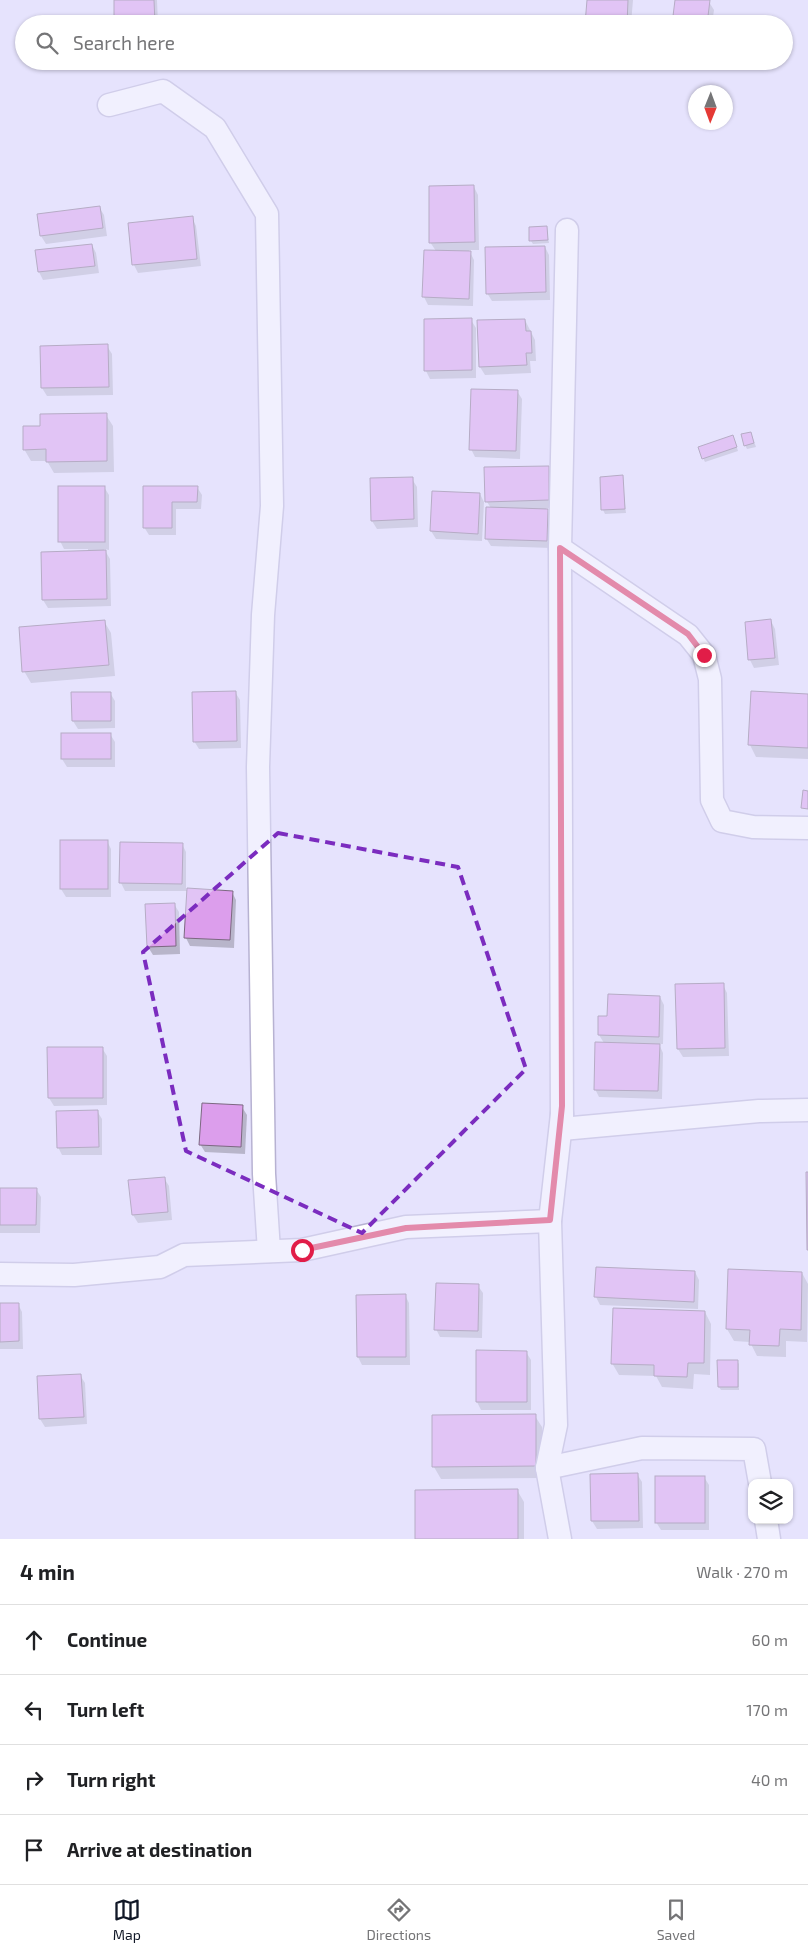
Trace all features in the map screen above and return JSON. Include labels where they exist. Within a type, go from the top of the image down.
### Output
[{"type":"street","points":[[109,105],[163,91],[215,128],[267,214],[272,506],[263,615],[258,767],[264,1174],[269,1251]]},
{"type":"street","points":[[568,230],[560,548],[562,1129],[759,1111],[808,1110]]},
{"type":"street","points":[[560,548],[688,634],[704,655],[710,679],[712,800],[722,821],[753,828],[808,828]]},
{"type":"street","points":[[560,1539],[547,1468],[556,1425],[550,1220],[562,1106]]},
{"type":"street","points":[[0,1274],[74,1275],[160,1267],[184,1255],[302,1250],[406,1228],[550,1220]]},
{"type":"street","points":[[547,1468],[642,1448],[754,1449],[759,1479]]},
{"type":"street","points":[[767,1524],[769,1539]]},
{"type":"highlighted area","points":[[278,833],[458,867],[526,1069],[362,1233],[186,1151],[143,952]]},
{"type":"building","points":[[114,0],[154,0],[155,15],[114,15]]},
{"type":"building","points":[[587,0],[628,0],[627,15],[586,15]]},
{"type":"building","points":[[675,0],[710,0],[708,15],[673,15]]},
{"type":"building","points":[[474,185],[475,242],[429,243],[429,186]]},
{"type":"building","points":[[100,206],[103,228],[40,236],[37,214]]},
{"type":"building","points":[[193,216],[197,259],[132,265],[128,223]]},
{"type":"building","points":[[547,226],[548,240],[529,241],[529,227]]},
{"type":"building","points":[[92,244],[95,266],[38,272],[35,250]]},
{"type":"building","points":[[545,246],[546,292],[486,294],[485,247]]},
{"type":"building","points":[[424,250],[471,251],[469,299],[422,297]]},
{"type":"building","points":[[472,318],[472,370],[424,371],[424,319]]},
{"type":"building","points":[[525,319],[526,331],[531,331],[532,353],[526,353],[527,365],[479,367],[477,320]]},
{"type":"building","points":[[108,344],[109,387],[41,388],[40,346]]},
{"type":"building","points":[[471,389],[518,390],[516,451],[469,450]]},
{"type":"building","points":[[107,413],[107,461],[46,462],[46,449],[23,450],[23,426],[40,426],[40,414]]},
{"type":"building","points":[[751,432],[754,443],[744,446],[741,434]]},
{"type":"building","points":[[733,435],[737,447],[702,459],[698,447]]},
{"type":"building","points":[[549,466],[549,500],[485,502],[484,467]]},
{"type":"building","points":[[623,475],[625,509],[601,510],[600,477]]},
{"type":"building","points":[[413,477],[414,519],[371,521],[370,478]]},
{"type":"building","points":[[58,486],[105,486],[105,542],[58,542]]},
{"type":"building","points":[[143,486],[198,486],[197,502],[172,502],[172,528],[143,528]]},
{"type":"building","points":[[432,491],[480,493],[478,534],[430,531]]},
{"type":"building","points":[[486,507],[548,509],[547,541],[485,539]]},
{"type":"building","points":[[106,550],[107,599],[42,600],[41,552]]},
{"type":"building","points":[[771,619],[775,658],[748,660],[745,622]]},
{"type":"building","points":[[105,620],[109,665],[22,672],[19,627]]},
{"type":"building","points":[[236,691],[237,741],[193,742],[192,692]]},
{"type":"building","points":[[751,691],[808,694],[808,748],[748,745]]},
{"type":"building","points":[[71,692],[111,692],[111,721],[72,721]]},
{"type":"building","points":[[61,733],[111,733],[111,759],[61,759]]},
{"type":"building","points":[[803,790],[808,791],[808,809],[801,808]]},
{"type":"building","points":[[60,840],[108,840],[108,889],[60,889]]},
{"type":"building","points":[[120,842],[183,843],[182,884],[119,883]]},
{"type":"building","points":[[187,888],[233,891],[230,940],[184,938]]},
{"type":"building","points":[[175,903],[176,946],[147,947],[145,904]]},
{"type":"building","points":[[724,983],[725,1048],[677,1049],[675,984]]},
{"type":"building","points":[[608,994],[660,996],[659,1037],[598,1035],[598,1016],[607,1016]]},
{"type":"building","points":[[595,1042],[660,1044],[658,1091],[594,1090]]},
{"type":"building","points":[[47,1047],[103,1047],[103,1098],[48,1098]]},
{"type":"building","points":[[202,1103],[243,1105],[241,1147],[199,1145]]},
{"type":"building","points":[[98,1110],[99,1147],[57,1148],[56,1111]]},
{"type":"building","points":[[806,1172],[808,1172],[808,1250],[807,1250]]},
{"type":"building","points":[[165,1177],[168,1212],[132,1215],[128,1180]]},
{"type":"building","points":[[0,1188],[37,1188],[36,1225],[0,1225]]},
{"type":"building","points":[[596,1267],[695,1271],[694,1302],[594,1297]]},
{"type":"building","points":[[728,1269],[802,1272],[801,1330],[780,1329],[779,1346],[749,1345],[750,1330],[726,1329]]},
{"type":"building","points":[[436,1283],[479,1284],[478,1331],[434,1330]]},
{"type":"building","points":[[406,1294],[406,1357],[357,1357],[356,1295]]},
{"type":"building","points":[[0,1303],[19,1303],[19,1341],[0,1342]]},
{"type":"building","points":[[613,1308],[705,1311],[704,1363],[688,1363],[687,1377],[654,1376],[654,1365],[611,1364]]},
{"type":"building","points":[[476,1350],[527,1351],[527,1402],[476,1402]]},
{"type":"building","points":[[717,1360],[738,1360],[738,1387],[718,1387]]},
{"type":"building","points":[[81,1374],[84,1417],[39,1419],[37,1376]]},
{"type":"building","points":[[536,1414],[536,1466],[432,1467],[432,1415]]},
{"type":"building","points":[[638,1473],[639,1521],[591,1521],[590,1474]]},
{"type":"building","points":[[655,1476],[705,1476],[705,1523],[655,1523]]},
{"type":"building","points":[[518,1489],[518,1539],[415,1539],[415,1490]]},
{"type":"route","points":[[302,1250],[406,1228],[550,1220],[562,1106],[560,548],[688,634],[704,655]]}]
